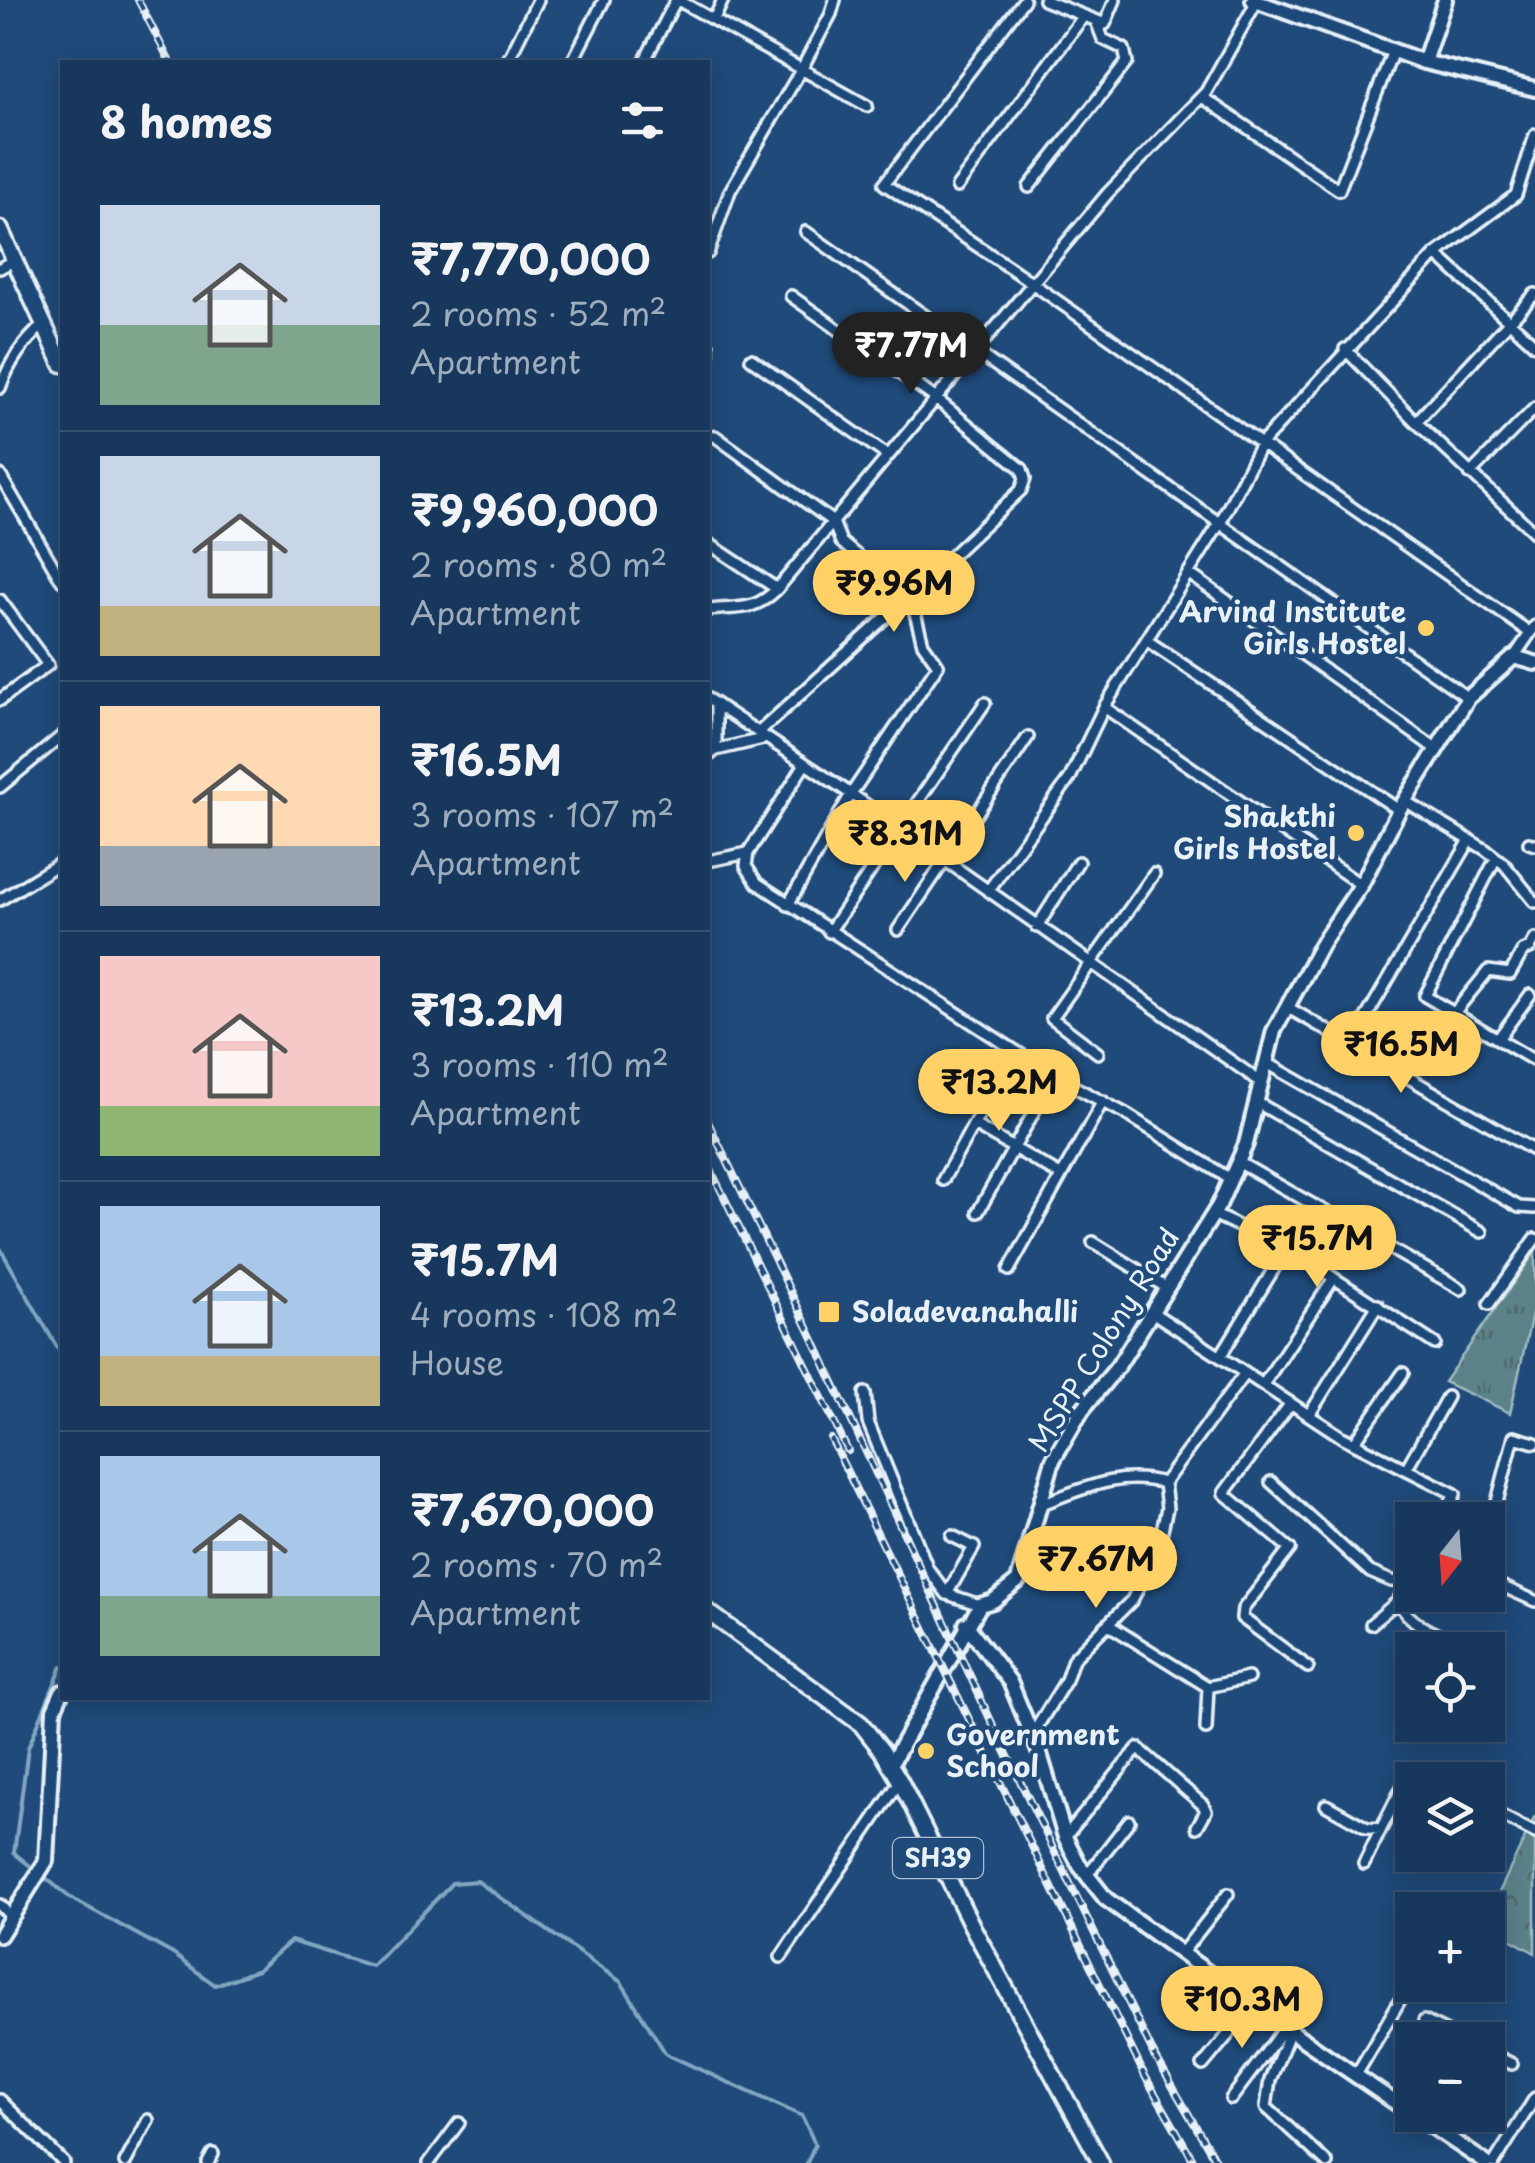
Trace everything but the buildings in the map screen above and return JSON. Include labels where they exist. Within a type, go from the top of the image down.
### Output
[{"type":"main road","points":[[0,229],[60,360]]},
{"type":"main road","name":"SH39","points":[[710,1613],[862,1724],[891,1764],[972,1928],[1101,2163]]},
{"type":"street","points":[[508,60],[538,0]]},
{"type":"street","points":[[573,60],[604,0]]},
{"type":"street","points":[[645,60],[677,0],[866,106]]},
{"type":"street","points":[[714,19],[723,0]]},
{"type":"street","points":[[710,247],[730,190],[832,14],[835,0]]},
{"type":"street","points":[[1024,0],[884,184],[1532,629]]},
{"type":"street","points":[[1044,0],[1104,24],[1115,0]]},
{"type":"street","points":[[1424,62],[1444,0]]},
{"type":"street","points":[[710,610],[751,608],[763,604],[778,589],[1108,193],[1202,96],[1255,1],[1424,62],[1535,89]]},
{"type":"street","points":[[958,187],[1083,17]]},
{"type":"street","points":[[1029,187],[1127,62],[1124,49],[1103,38],[1096,21]]},
{"type":"street","points":[[1202,96],[1339,190],[1393,50]]},
{"type":"street","points":[[988,891],[1070,778],[1104,707],[1220,523],[1262,444],[1436,254],[1516,196],[1535,135]]},
{"type":"street","points":[[806,232],[1468,698]]},
{"type":"street","points":[[1436,254],[1535,345]]},
{"type":"street","points":[[0,268],[15,260]]},
{"type":"street","points":[[1416,422],[1535,294]]},
{"type":"street","points":[[712,702],[712,753],[763,735],[1022,490],[1026,479],[1022,469],[935,398],[791,296]]},
{"type":"street","points":[[0,388],[4,367],[44,324]]},
{"type":"street","points":[[1345,349],[1416,422],[1535,533]]},
{"type":"street","points":[[751,360],[888,456]]},
{"type":"street","points":[[1470,474],[1535,408]]},
{"type":"street","points":[[714,436],[833,522],[841,542],[907,598],[923,644],[938,665],[851,794],[788,906]]},
{"type":"street","points":[[0,474],[60,577]]},
{"type":"street","points":[[1526,524],[1535,514]]},
{"type":"street","points":[[710,544],[778,589]]},
{"type":"street","points":[[1188,573],[1436,749]]},
{"type":"street","points":[[0,600],[48,664],[3,693]]},
{"type":"street","name":"MSPP Colony Road","points":[[891,1764],[966,1624],[980,1605],[993,1601],[1018,1581],[1053,1460],[1082,1410],[1118,1366],[1213,1214],[1238,1162],[1274,1030],[1322,943],[1361,885],[1402,805],[1468,698],[1514,657],[1532,629]]},
{"type":"street","points":[[1146,640],[1402,805],[1470,840],[1496,858],[1535,902]]},
{"type":"street","points":[[1514,657],[1535,663]]},
{"type":"street","points":[[712,702],[851,794],[1262,1083]]},
{"type":"street","points":[[830,932],[985,703]]},
{"type":"street","points":[[1104,707],[1361,885]]},
{"type":"street","points":[[898,930],[1028,737]]},
{"type":"street","points":[[0,788],[60,738]]},
{"type":"street","points":[[805,764],[748,852],[746,866],[757,883],[1054,1076],[1230,1179]]},
{"type":"street","points":[[1365,1020],[1470,840]]},
{"type":"street","points":[[710,861],[748,852]]},
{"type":"street","points":[[1496,858],[1424,996],[1535,1061]]},
{"type":"street","points":[[1038,926],[1078,862]]},
{"type":"street","points":[[0,900],[60,863]]},
{"type":"street","points":[[1098,1052],[1052,1018],[1154,874]]},
{"type":"street","points":[[1427,1046],[1451,1011],[1488,970],[1510,974],[1523,950],[1535,940]]},
{"type":"street","points":[[1498,1039],[1530,995]]},
{"type":"street","points":[[1287,1007],[1535,1152]]},
{"type":"street","points":[[943,1180],[1014,1050]]},
{"type":"street","points":[[1267,1063],[1520,1208],[1535,1208]]},
{"type":"street","points":[[978,1212],[1054,1076]]},
{"type":"street","points":[[1009,1270],[1104,1102]]},
{"type":"street","points":[[1256,1102],[1482,1232]]},
{"type":"street","points":[[974,1124],[1060,1175]]},
{"type":"street","points":[[1238,1162],[1462,1289]]},
{"type":"street","points":[[1213,1214],[1286,1249],[1435,1344]]},
{"type":"street","points":[[1490,1304],[1535,1239]]},
{"type":"street","points":[[1093,1242],[1167,1288]]},
{"type":"street","points":[[1220,1357],[1286,1249]]},
{"type":"street","points":[[1263,1385],[1334,1278]]},
{"type":"street","points":[[1309,1415],[1378,1305]]},
{"type":"street","points":[[1152,1312],[1354,1443],[1455,1494],[1451,1502]]},
{"type":"street","points":[[1032,1735],[1066,1680],[1073,1659],[1132,1600],[1157,1552],[1167,1508],[1164,1483],[1245,1373]]},
{"type":"street","points":[[1354,1443],[1403,1373]]},
{"type":"street","points":[[866,1393],[868,1422],[928,1569],[948,1594],[980,1605]]},
{"type":"street","points":[[1406,1470],[1447,1398]]},
{"type":"street","points":[[1290,1403],[1224,1493],[1290,1549],[1243,1609],[1242,1618],[1308,1667]]},
{"type":"street","points":[[1497,1502],[1514,1437],[1535,1443]]},
{"type":"street","points":[[1041,1504],[1120,1477],[1164,1483]]},
{"type":"street","points":[[1271,1482],[1370,1572],[1395,1580]]},
{"type":"street","points":[[948,1594],[974,1547],[952,1536]]},
{"type":"street","points":[[1505,1588],[1535,1601]]},
{"type":"street","points":[[1371,1624],[1395,1604]]},
{"type":"street","points":[[1403,1612],[1434,1632]]},
{"type":"street","points":[[966,1624],[1010,1682],[1032,1735],[1065,1837],[1087,1876],[1106,1899],[1253,2005],[1395,2100]]},
{"type":"street","points":[[1109,1625],[1208,1687],[1248,1678]]},
{"type":"street","points":[[1206,1729],[1208,1687]]},
{"type":"street","points":[[0,1934],[44,1866],[54,1710],[60,1696]]},
{"type":"street","points":[[1065,1837],[1138,1748],[1202,1805],[1206,1811],[1197,1826]]},
{"type":"street","points":[[781,1956],[900,1780]]},
{"type":"street","points":[[1364,1864],[1395,1801]]},
{"type":"street","points":[[1326,1805],[1368,1828],[1381,1828]]},
{"type":"street","points":[[1505,1817],[1535,1832]]},
{"type":"street","points":[[1087,1876],[1129,1821]]},
{"type":"street","points":[[1181,1954],[1228,1894]]},
{"type":"street","points":[[0,1905],[12,1918]]},
{"type":"street","points":[[1356,2075],[1399,2002]]},
{"type":"street","points":[[1203,2065],[1253,2005]]},
{"type":"street","points":[[1231,2099],[1288,2029]]},
{"type":"street","points":[[1288,2029],[1270,2080],[1266,2107],[1328,2163]]},
{"type":"street","points":[[1505,2060],[1512,2064]]},
{"type":"street","points":[[1494,2163],[1535,2098]]},
{"type":"street","points":[[0,2100],[64,2163]]},
{"type":"street","points":[[126,2163],[148,2120]]},
{"type":"street","points":[[430,2163],[459,2122]]},
{"type":"street","points":[[1442,2132],[1486,2163]]},
{"type":"green space","points":[[1535,1252],[1535,1301],[1510,1413],[1444,1382]]},
{"type":"green space","points":[[1535,1816],[1535,1953],[1505,1936],[1505,1892],[1499,1892]]},
{"type":"waterway","points":[[0,1248],[60,1353]]},
{"type":"waterway","points":[[34,1869],[14,1853],[28,1748],[60,1671]]},
{"type":"waterway","points":[[42,1875],[69,1897],[173,1954],[215,1985],[258,1970],[291,1941],[372,1966],[452,1883],[477,1881],[621,1982],[666,2054],[802,2116],[815,2144],[807,2163]]},
{"type":"railway","points":[[138,0],[169,60]]},
{"type":"railway","points":[[710,1126],[999,1738],[1152,2051],[1217,2163]]},
{"type":"railway","points":[[710,1168],[848,1451]]},
{"type":"railway","points":[[831,1439],[1145,2076],[1195,2163]]},
{"type":"place","name":"Arvind Institute Girls Hostel","points":[[1426,628]]},
{"type":"place","name":"Shakthi Girls Hostel","points":[[1356,833]]},
{"type":"place","name":"Soladevanahalli","points":[[829,1312]]},
{"type":"place","name":"Government School","points":[[926,1751]]}]
